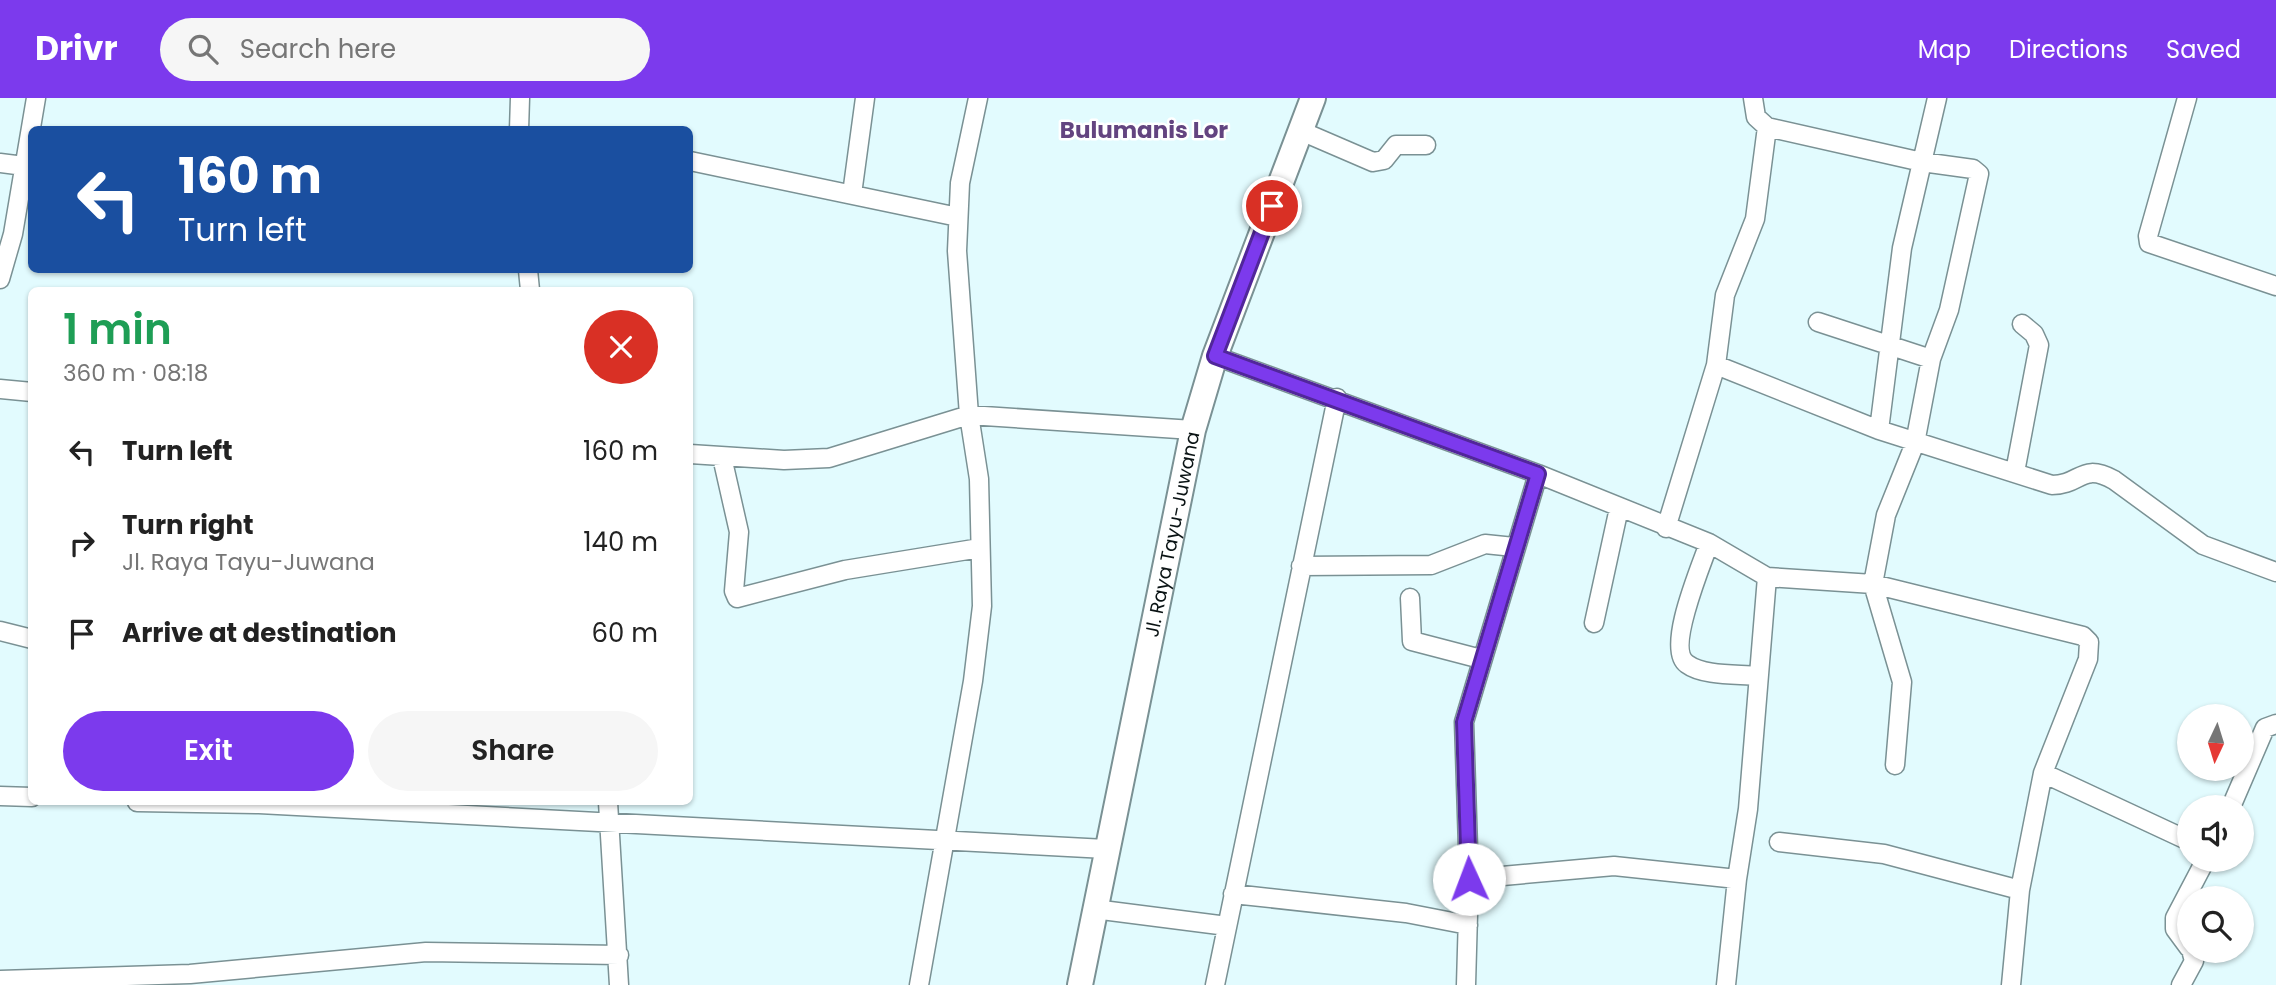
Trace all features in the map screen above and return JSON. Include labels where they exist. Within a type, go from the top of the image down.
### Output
[{"type":"main road","name":"Jl. Raya Tayu-Juwana","points":[[1080,985],[1193,430],[1215,356],[1313,98]]},
{"type":"street","points":[[33,126],[36,98]]},
{"type":"street","points":[[519,126],[520,98]]},
{"type":"street","points":[[852,194],[866,98]]},
{"type":"street","points":[[919,985],[973,681],[982,606],[979,479],[970,415],[957,217],[962,170],[978,98]]},
{"type":"street","points":[[1753,98],[1756,117],[1767,127],[1922,162],[1973,169],[1979,174],[1950,310],[1931,359],[1915,443],[1886,515],[1873,584],[1902,682],[1895,765]]},
{"type":"street","points":[[1879,430],[1902,248],[1937,98]]},
{"type":"street","points":[[2187,98],[2148,236],[2149,243],[2276,286]]},
{"type":"street","points":[[1666,528],[1716,365],[1725,295],[1755,219],[1767,127]]},
{"type":"street","points":[[1301,131],[1373,162],[1384,160],[1396,145],[1426,145]]},
{"type":"street","points":[[693,162],[957,217]]},
{"type":"street","points":[[0,163],[28,167],[0,279]]},
{"type":"street","points":[[1818,322],[1931,359]]},
{"type":"street","points":[[2015,472],[2039,345],[2034,334],[2022,324]]},
{"type":"street","points":[[1215,356],[1337,398],[1538,474],[1666,528],[1709,543],[1767,577],[1873,584],[2083,636],[2089,642],[2088,659],[2043,773],[2020,890],[2011,985]]},
{"type":"street","points":[[1716,365],[1915,443],[2058,485],[2086,471],[2097,472],[2113,480],[2203,545],[2276,572]]},
{"type":"street","points":[[0,388],[28,392]]},
{"type":"street","points":[[1215,985],[1337,398]]},
{"type":"street","points":[[693,454],[830,458],[970,415],[1193,430]]},
{"type":"street","points":[[722,457],[739,532],[734,591],[737,598],[845,570],[980,548]]},
{"type":"street","points":[[1466,985],[1469,879],[1464,722],[1514,547],[1538,474]]},
{"type":"street","points":[[1594,623],[1619,508]]},
{"type":"street","points":[[1709,543],[1684,617],[1680,642],[1681,657],[1687,664],[1699,668],[1757,676]]},
{"type":"street","points":[[1301,566],[1431,565],[1485,544],[1514,547]]},
{"type":"street","points":[[1726,985],[1737,878],[1748,809],[1767,577]]},
{"type":"street","points":[[1409,598],[1409,636],[1413,643],[1481,659]]},
{"type":"street","points":[[0,631],[28,638]]},
{"type":"street","points":[[2236,795],[2264,728],[2276,724]]},
{"type":"street","points":[[2043,773],[2177,835]]},
{"type":"street","points":[[0,796],[28,797]]},
{"type":"street","points":[[208,805],[611,822],[1106,849]]},
{"type":"street","points":[[608,805],[619,985]]},
{"type":"street","points":[[1779,842],[1884,854],[2020,890]]},
{"type":"street","points":[[1469,879],[1614,866],[1737,878]]},
{"type":"street","points":[[1233,894],[1353,905],[1468,925]]},
{"type":"street","points":[[1094,909],[1227,926]]},
{"type":"street","points":[[2177,914],[2177,932]]},
{"type":"street","points":[[0,979],[190,974],[426,952],[619,955]]},
{"type":"street","points":[[2182,985],[2193,963]]},
{"type":"district","name":"Bulumanis Lor","points":[[1144,130]]},
{"type":"route","points":[[1272,206],[1215,356],[1337,398],[1538,474],[1514,547],[1464,722],[1469,879]]}]
